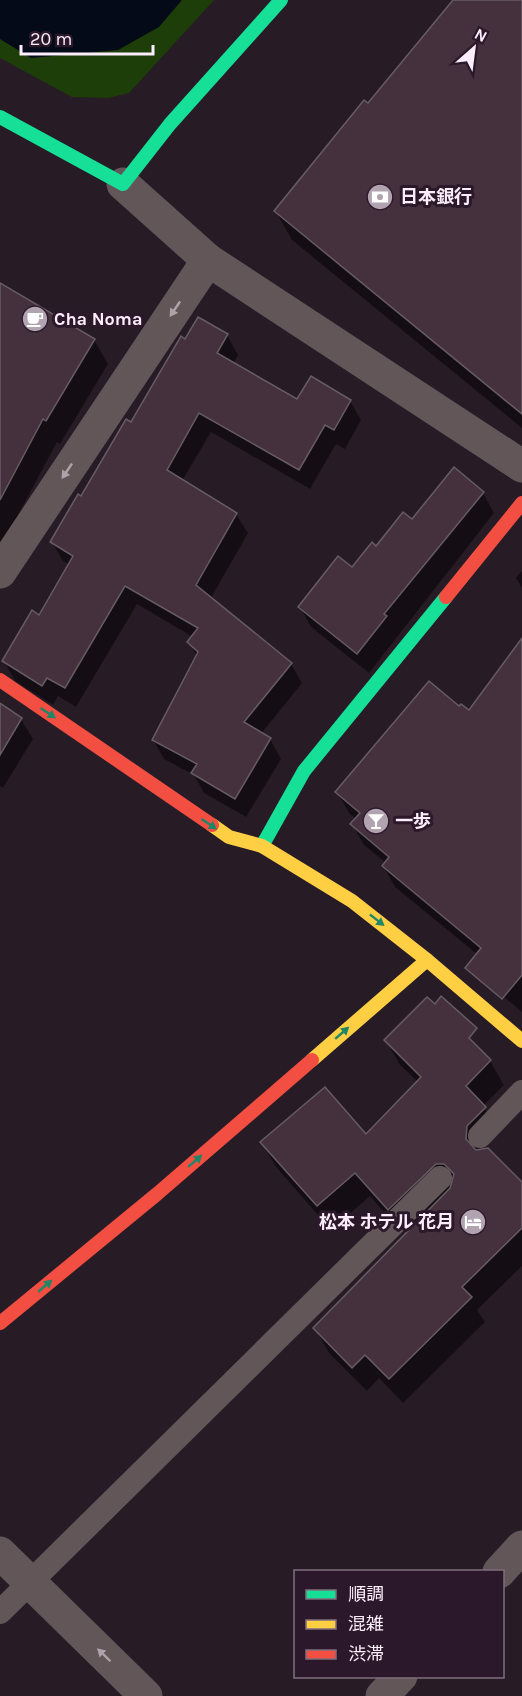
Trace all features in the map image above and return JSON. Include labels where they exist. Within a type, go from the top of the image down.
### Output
[{"type":"street","points":[[123,184],[170,124],[281,0]]},
{"type":"street","points":[[0,117],[123,184],[208,260],[522,466]]},
{"type":"street","points":[[0,572],[208,260]]},
{"type":"street","points":[[262,846],[304,771],[522,503]]},
{"type":"street","points":[[0,680],[229,837],[262,846],[352,901],[427,960],[522,1041]]},
{"type":"street","points":[[0,1323],[157,1194],[427,960]]},
{"type":"street","points":[[501,1570],[522,1547]]},
{"type":"street","points":[[0,1553],[146,1696]]},
{"type":"street","points":[[382,1696],[400,1678]]},
{"type":"lane","points":[[480,1136],[522,1092]]},
{"type":"lane","points":[[0,1612],[440,1178]]},
{"type":"green space","points":[[0,0],[214,0],[129,93],[108,98],[72,97],[0,58]]},
{"type":"water","points":[[0,0],[182,0],[159,27],[118,50],[31,58],[0,39]]},
{"type":"building","name":"日本銀行","points":[[453,0],[522,0],[522,414],[274,211],[364,100],[368,103]]},
{"type":"building","points":[[0,283],[95,339],[46,421],[43,419],[0,500]]},
{"type":"building","points":[[198,317],[228,334],[217,353],[297,399],[311,376],[351,400],[334,430],[325,425],[299,470],[199,413],[167,470],[237,513],[196,585],[292,663],[244,722],[271,738],[235,799],[191,773],[197,764],[152,740],[198,652],[187,642],[198,628],[125,586],[65,688],[47,678],[42,686],[2,661],[32,610],[39,615],[73,556],[50,542],[78,494],[81,496],[126,419],[131,422],[181,336],[185,339]]},
{"type":"building","points":[[454,467],[484,492],[384,614],[387,616],[357,654],[298,607],[338,556],[352,567],[372,542],[376,546],[403,512],[412,519]]},
{"type":"building","points":[[522,638],[522,975],[502,999],[465,968],[481,948],[382,866],[389,857],[350,824],[360,813],[335,792],[429,681],[459,706],[461,704],[469,710]]},
{"type":"building","points":[[0,703],[22,718],[0,755]]},
{"type":"building","points":[[441,996],[477,1028],[469,1038],[491,1060],[466,1086],[486,1107],[467,1126],[466,1139],[476,1150],[488,1148],[522,1182],[522,1228],[462,1287],[472,1297],[389,1379],[365,1355],[352,1368],[313,1328],[450,1188],[454,1174],[444,1164],[436,1164],[388,1210],[355,1173],[317,1206],[260,1142],[325,1087],[366,1134],[421,1077],[384,1040],[427,997],[435,1004]]},
{"type":"traffic: fast","points":[[0,117],[123,184],[170,124],[281,0]]},
{"type":"traffic: fast","points":[[262,846],[304,771],[446,597]]},
{"type":"traffic: slow","points":[[212,825],[229,837],[262,846],[352,901],[427,960],[522,1041]]},
{"type":"traffic: slow","points":[[312,1060],[427,960]]},
{"type":"traffic: jam","points":[[446,597],[522,503]]},
{"type":"traffic: jam","points":[[0,680],[212,825]]},
{"type":"traffic: jam","points":[[0,1323],[157,1194],[312,1060]]},
{"type":"place","name":"日本銀行","points":[[380,197]]},
{"type":"place","name":"Cha Noma","points":[[35,319]]},
{"type":"place","name":"一歩","points":[[376,821]]},
{"type":"place","name":"松本 ホテル 花月","points":[[473,1222]]}]
